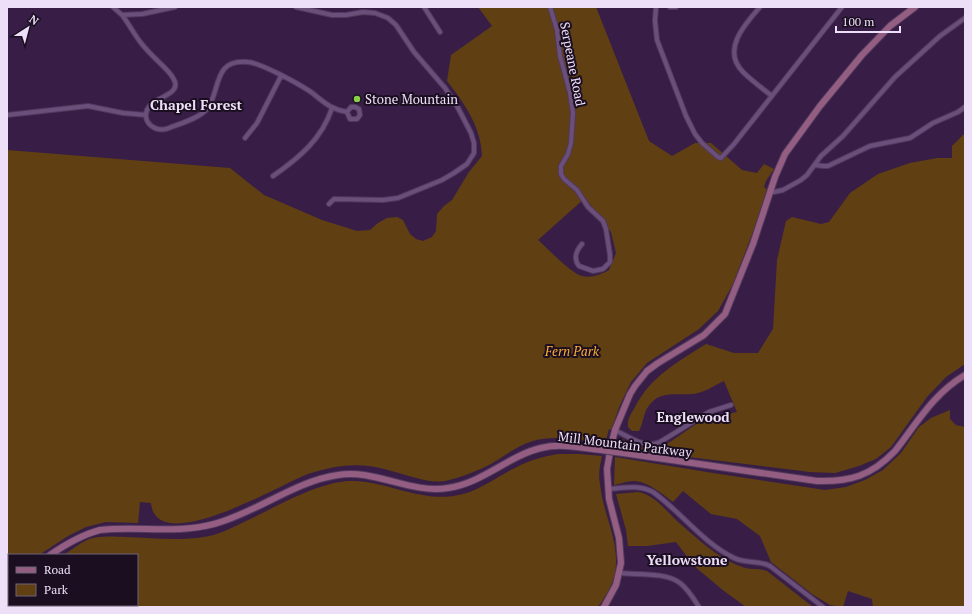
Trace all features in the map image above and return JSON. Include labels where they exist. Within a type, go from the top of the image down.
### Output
[{"type":"street","points":[[113,7],[122,15],[144,47],[170,73],[175,81],[175,87],[172,92],[153,102],[147,110],[146,115],[151,126],[161,130],[204,112],[210,104],[217,81],[223,70],[236,62],[254,63],[309,91],[332,108],[347,112]]},
{"type":"street","points":[[122,15],[142,14],[174,7]]},
{"type":"street","points":[[296,7],[332,15],[368,12],[382,15],[391,20],[423,64],[445,88],[471,133],[474,143],[474,152],[470,161],[442,180],[398,198],[383,200],[334,199],[329,204]]},
{"type":"street","points":[[424,7],[440,32]]},
{"type":"street","name":"Serpeane Road","points":[[550,7],[555,20],[560,56],[570,93],[573,113],[571,143],[568,154],[561,166],[561,174],[564,179],[577,190],[588,207],[603,221],[606,229],[611,258],[608,265],[603,269],[593,271],[579,266],[576,261],[576,257],[582,244]]},
{"type":"street","points":[[656,7],[655,21],[657,40],[691,126],[702,143],[719,157],[723,156],[734,144],[842,7]]},
{"type":"street","points":[[670,7],[676,7]]},
{"type":"street","points":[[760,7],[739,34],[735,46],[735,56],[738,66],[742,71],[772,96]]},
{"type":"street","points":[[604,607],[613,594],[620,573],[621,563],[621,546],[609,499],[607,469],[615,430],[630,394],[642,377],[658,363],[704,335],[725,314],[753,244],[779,165],[785,154],[820,106],[875,40],[914,7]]},
{"type":"street","points":[[770,192],[783,190],[801,180],[824,154],[851,128],[876,97],[895,77],[940,36],[965,18]]},
{"type":"street","points":[[245,138],[257,123],[281,76]]},
{"type":"street","points":[[7,115],[88,106],[146,115]]},
{"type":"street","points":[[815,165],[828,166],[870,146],[898,141],[914,136],[932,123],[958,112],[965,107]]},
{"type":"street","points":[[273,176],[311,145],[325,126],[332,108]]},
{"type":"street","name":"Mill Mountain Parkway","points":[[51,554],[73,539],[100,530],[190,528],[215,524],[302,486],[329,476],[359,474],[425,488],[446,488],[462,485],[475,480],[522,454],[538,448],[566,446],[817,480],[830,481],[850,479],[867,473],[895,452],[937,396],[965,375]]},
{"type":"street","points":[[615,430],[643,444],[651,445],[660,442],[709,412],[731,405]]},
{"type":"street","points":[[608,489],[637,487],[653,492],[724,552],[740,561],[761,563],[770,566],[823,607]]},
{"type":"street","points":[[620,573],[673,578],[685,586],[699,607]]},
{"type":"green space","name":"Fern Park","points":[[478,7],[596,7],[649,141],[672,156],[695,143],[711,143],[742,170],[757,173],[764,164],[774,169],[766,181],[764,187],[767,189],[754,229],[733,284],[718,311],[699,329],[647,363],[631,382],[620,405],[611,430],[609,429],[605,444],[573,439],[542,439],[526,443],[485,467],[465,475],[438,482],[367,466],[357,465],[329,468],[308,474],[249,502],[222,513],[196,521],[174,523],[158,518],[151,503],[140,502],[138,523],[106,522],[86,527],[68,536],[41,554],[8,554],[7,570],[7,150],[230,168],[264,195],[322,220],[357,231],[370,230],[387,218],[397,217],[403,220],[410,234],[416,239],[423,241],[432,237],[436,231],[437,214],[452,200],[469,172],[482,156],[479,135],[471,116],[447,81],[451,55],[492,26]],"holes":[[[585,198],[611,232],[616,253],[609,270],[599,275],[586,277],[572,271],[538,240]]]},
{"type":"green space","points":[[965,133],[965,364],[946,377],[927,397],[891,447],[876,459],[835,473],[810,472],[648,452],[619,445],[619,438],[649,450],[670,442],[702,420],[737,412],[724,381],[698,393],[661,396],[648,406],[639,431],[632,431],[628,427],[628,421],[641,396],[657,378],[685,357],[706,344],[734,353],[758,353],[773,329],[777,260],[786,221],[792,217],[821,224],[829,222],[850,193],[878,174],[910,163],[937,158],[952,158],[952,146]]},
{"type":"green space","points":[[950,410],[950,419],[956,425],[965,427],[965,607],[873,607],[872,599],[848,591],[843,607],[830,605],[812,594],[771,562],[760,536],[737,519],[711,514],[683,491],[673,502],[654,488],[644,483],[631,481],[614,485],[615,457],[825,490],[846,487],[865,480],[883,470],[901,453],[919,427],[931,418]]},
{"type":"green space","points":[[557,454],[602,456],[599,481],[602,498],[614,540],[616,567],[613,581],[606,595],[597,607],[7,607],[7,600],[8,606],[138,606],[138,554],[65,554],[91,538],[111,537],[185,539],[209,536],[230,529],[310,491],[337,482],[364,482],[419,494],[448,497],[470,492],[510,470],[527,462]]},
{"type":"green space","points":[[638,492],[650,496],[693,535],[720,556],[744,567],[767,571],[813,607],[746,607],[694,566],[676,542],[647,546],[628,546],[626,530],[616,494]]},
{"type":"place","name":"Stone Mountain","points":[[357,99]]},
{"type":"district","name":"Chapel Forest","points":[[196,105]]},
{"type":"district","name":"Englewood","points":[[693,417]]},
{"type":"district","name":"Yellowstone","points":[[687,560]]}]
